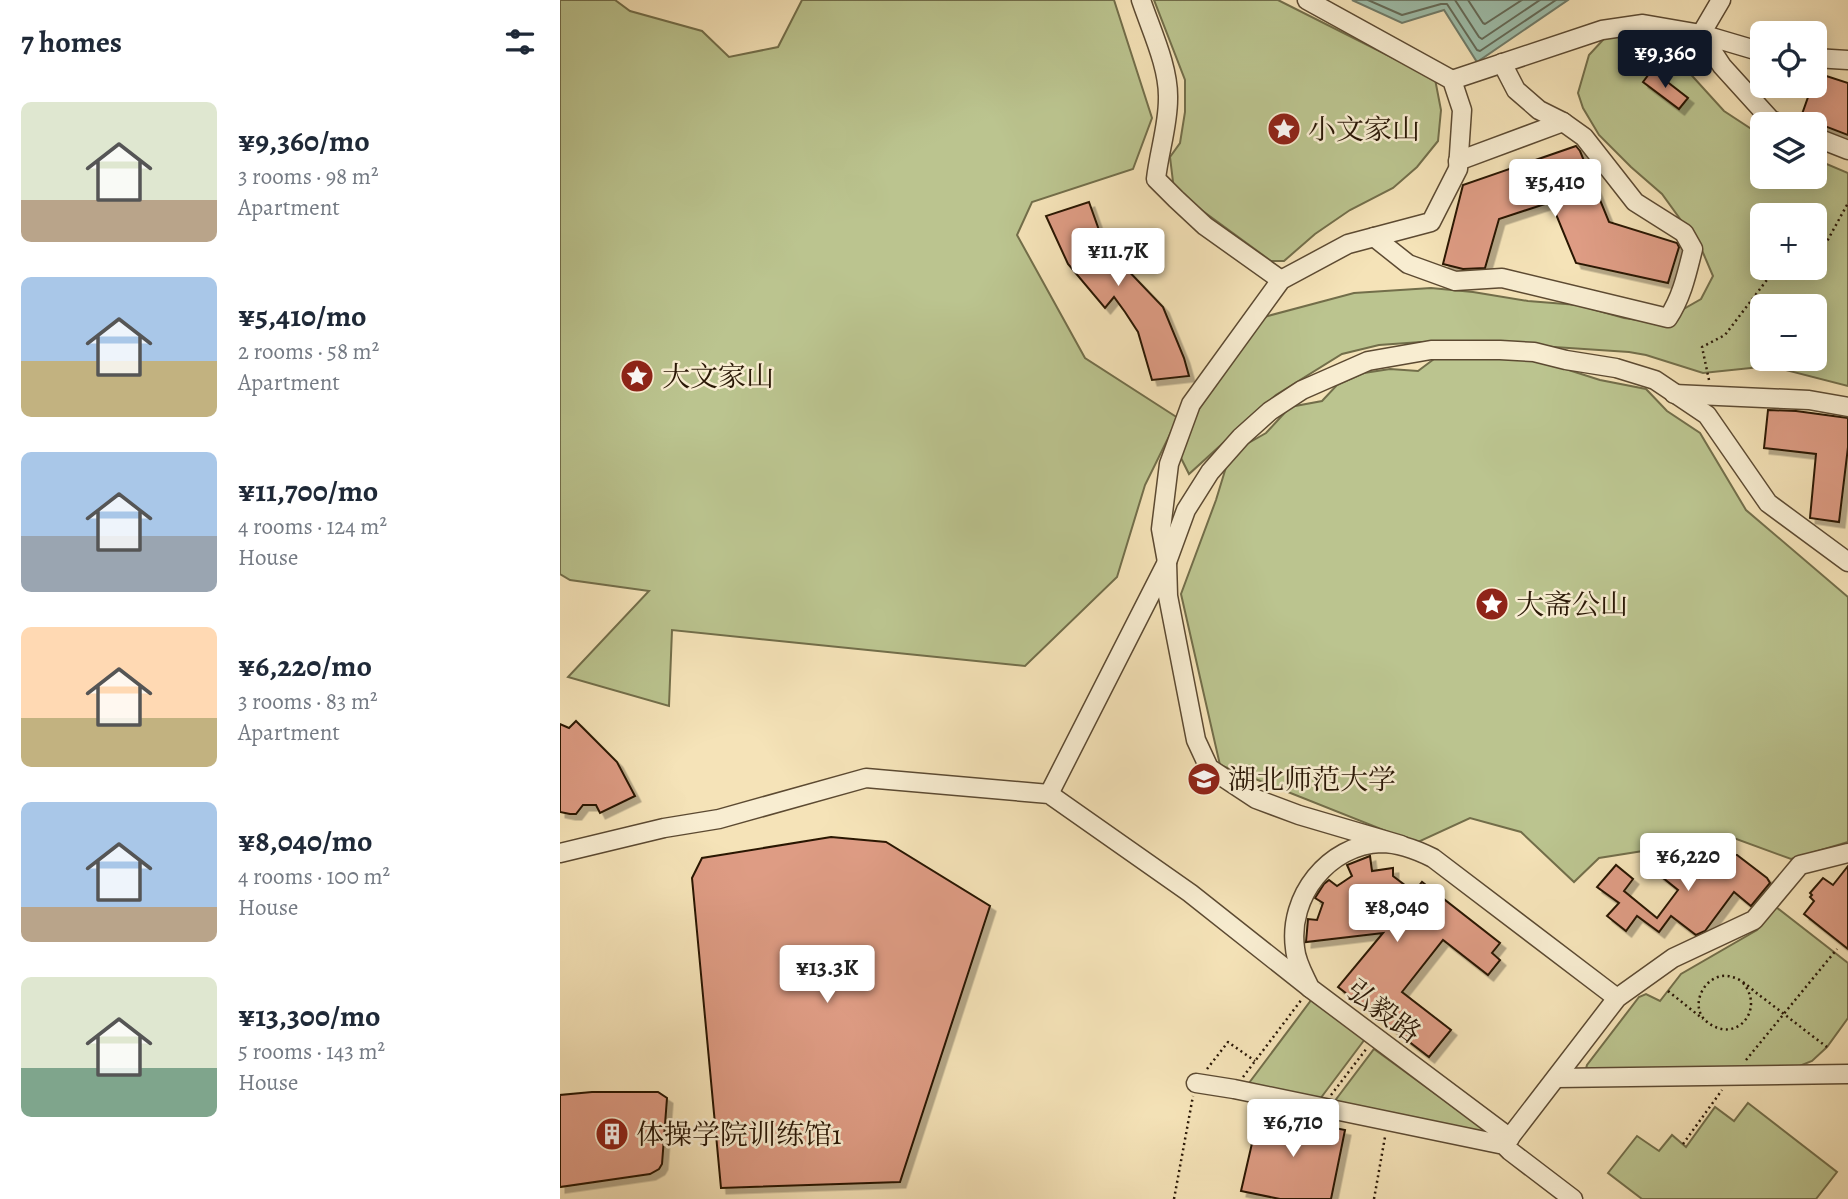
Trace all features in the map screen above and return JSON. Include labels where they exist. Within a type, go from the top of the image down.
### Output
[{"type":"street","points":[[1141,0],[1167,78],[1165,133],[1158,155],[1157,179],[1205,226],[1281,280]]},
{"type":"street","points":[[1307,0],[1452,80],[1462,110],[1458,169],[1431,222],[1348,244],[1281,280],[1191,404],[1169,464],[1161,529],[1167,562],[1168,596],[1196,740],[1209,768],[1256,799],[1401,845]]},
{"type":"street","points":[[1701,34],[1721,0]]},
{"type":"street","points":[[1452,80],[1602,30],[1643,24],[1701,34],[1750,48]]},
{"type":"street","points":[[1701,34],[1722,66],[1764,112]]},
{"type":"street","points":[[1827,59],[1848,60]]},
{"type":"street","points":[[1374,237],[1408,264],[1455,281],[1502,278],[1668,318],[1679,296],[1693,249],[1684,233],[1635,202],[1584,137],[1539,110],[1516,90],[1502,63]]},
{"type":"street","points":[[1458,161],[1563,122]]},
{"type":"street","points":[[1827,142],[1848,150]]},
{"type":"street","points":[[1049,794],[1167,562],[1186,510],[1210,472],[1241,437],[1270,411],[1302,390],[1368,361],[1431,350],[1534,352],[1616,368],[1656,380],[1707,415],[1768,503],[1848,562]]},
{"type":"street","points":[[1674,394],[1809,400],[1848,407]]},
{"type":"street","points":[[560,853],[664,828],[719,820],[866,778],[1049,794],[1190,892],[1310,988]]},
{"type":"street","name":"弘毅路","points":[[1573,1199],[1510,1151],[1507,1141],[1310,988],[1301,971],[1295,949],[1296,915],[1307,888],[1325,865],[1361,846],[1401,845],[1433,858],[1617,998]]},
{"type":"street","points":[[1196,1083],[1388,1121],[1507,1141],[1617,998],[1673,958],[1754,920],[1800,865],[1848,853]]},
{"type":"street","points":[[1556,1078],[1848,1074]]},
{"type":"path","points":[[1827,241],[1848,202]]},
{"type":"path","points":[[1712,396],[1702,347],[1725,335],[1767,280]]},
{"type":"path","points":[[1683,1144],[1733,1076],[1837,948]]},
{"type":"path","points":[[1703,1019],[1699,1007],[1704,985],[1722,975],[1734,977],[1827,1047]]},
{"type":"path","points":[[1668,991],[1713,1026],[1727,1030],[1738,1028],[1746,1020],[1751,1007],[1751,996],[1742,983]]},
{"type":"path","points":[[1234,1089],[1310,988]]},
{"type":"path","points":[[1321,1107],[1375,1037]]},
{"type":"path","points":[[1174,1199],[1196,1083],[1228,1042],[1255,1061]]},
{"type":"path","points":[[1374,1199],[1388,1121]]},
{"type":"green space","points":[[560,0],[615,0],[630,11],[702,31],[729,57],[778,47],[802,0],[1114,0],[1152,118],[1133,169],[1032,202],[1017,235],[1085,358],[1178,418],[1145,485],[1117,577],[1025,666],[672,630],[669,706],[568,677],[649,591],[570,580],[560,574]]},
{"type":"green space","points":[[1154,0],[1278,0],[1435,79],[1441,110],[1438,141],[1417,167],[1393,188],[1350,210],[1315,234],[1284,261],[1271,261],[1174,190],[1170,157],[1180,143],[1185,112],[1185,80]]},
{"type":"green space","points":[[1613,29],[1655,35],[1724,111],[1750,128],[1750,189],[1827,189],[1827,164],[1848,173],[1848,386],[1790,371],[1827,371],[1827,294],[1750,294],[1750,368],[1703,373],[1629,352],[1539,346],[1421,342],[1379,345],[1342,354],[1276,395],[1189,474],[1178,452],[1181,434],[1264,317],[1354,293],[1431,288],[1578,305],[1624,318],[1659,323],[1701,299],[1713,276],[1701,248],[1662,194],[1599,135],[1583,108],[1578,93],[1589,55]]},
{"type":"green space","points":[[1502,355],[1534,359],[1600,380],[1646,389],[1667,411],[1700,433],[1746,510],[1848,597],[1848,842],[1791,859],[1731,837],[1599,858],[1574,882],[1521,832],[1470,818],[1416,843],[1220,765],[1181,594],[1227,464],[1245,445],[1266,433],[1290,407],[1322,401],[1337,385],[1364,373],[1390,369],[1418,371],[1438,356],[1459,359]]},
{"type":"green space","points":[[1776,907],[1848,963],[1848,1018],[1827,1047],[1812,1061],[1797,1067],[1585,1072],[1587,1065],[1639,997],[1646,994],[1660,1001],[1681,974],[1757,930]]},
{"type":"green space","points":[[1312,999],[1365,1039],[1320,1099],[1246,1087]]},
{"type":"green space","points":[[1374,1049],[1489,1133],[1334,1102]]},
{"type":"green space","points":[[1748,1103],[1837,1172],[1816,1199],[1642,1199],[1608,1173],[1637,1136],[1659,1151],[1672,1135],[1686,1147],[1715,1107],[1734,1121]]},
{"type":"water","points":[[1352,0],[1568,0],[1477,62],[1444,10],[1402,23]]},
{"type":"building","points":[[1652,70],[1688,98],[1679,109],[1643,82]]},
{"type":"building","points":[[1827,76],[1848,83],[1848,135],[1827,127],[1827,112],[1803,112],[1808,98],[1827,98]]},
{"type":"building","points":[[1576,146],[1609,222],[1677,243],[1679,247],[1668,283],[1576,263],[1551,202],[1499,219],[1485,268],[1463,269],[1443,264],[1463,185]]},
{"type":"building","points":[[1089,202],[1099,230],[1116,258],[1163,307],[1189,376],[1152,380],[1138,332],[1125,312],[1114,297],[1105,308],[1068,264],[1046,216]]},
{"type":"building","points":[[1768,410],[1848,418],[1848,447],[1839,522],[1810,518],[1816,454],[1764,448]]},
{"type":"building","points":[[576,721],[617,762],[635,796],[600,813],[596,805],[583,805],[576,814],[560,812],[560,724],[569,728]]},
{"type":"building","points":[[831,837],[886,842],[990,906],[900,1182],[721,1188],[692,878],[702,858]]},
{"type":"building","points":[[1718,854],[1737,855],[1767,878],[1770,883],[1751,906],[1734,892],[1705,931],[1696,935],[1671,916],[1659,932],[1637,916],[1626,931],[1607,916],[1619,903],[1597,887],[1616,865],[1633,879],[1624,891],[1657,918],[1678,890],[1657,873],[1670,856],[1699,878]]},
{"type":"building","points":[[1370,856],[1372,871],[1393,868],[1393,876],[1414,892],[1422,882],[1500,943],[1492,953],[1500,960],[1488,975],[1443,940],[1402,992],[1451,1030],[1429,1057],[1338,987],[1383,933],[1306,942],[1308,919],[1317,920],[1323,903],[1315,898],[1324,884],[1329,880],[1337,886],[1352,876],[1347,865]]},
{"type":"building","points":[[1848,866],[1848,949],[1804,914],[1814,901],[1810,893],[1823,878],[1833,885]]},
{"type":"building","name":"体操学院训练馆1","points":[[658,1092],[667,1098],[662,1164],[659,1169],[650,1174],[560,1187],[560,1095]]},
{"type":"building","points":[[1259,1113],[1345,1130],[1331,1199],[1280,1199],[1241,1191]]},
{"type":"place","name":"小文家山","points":[[1284,129]]},
{"type":"place","name":"大文家山","points":[[637,376]]},
{"type":"place","name":"大斋公山","points":[[1492,604]]},
{"type":"place","name":"湖北师范大学","points":[[1204,779]]},
{"type":"place","name":"体操学院训练馆1","points":[[612,1134]]}]
